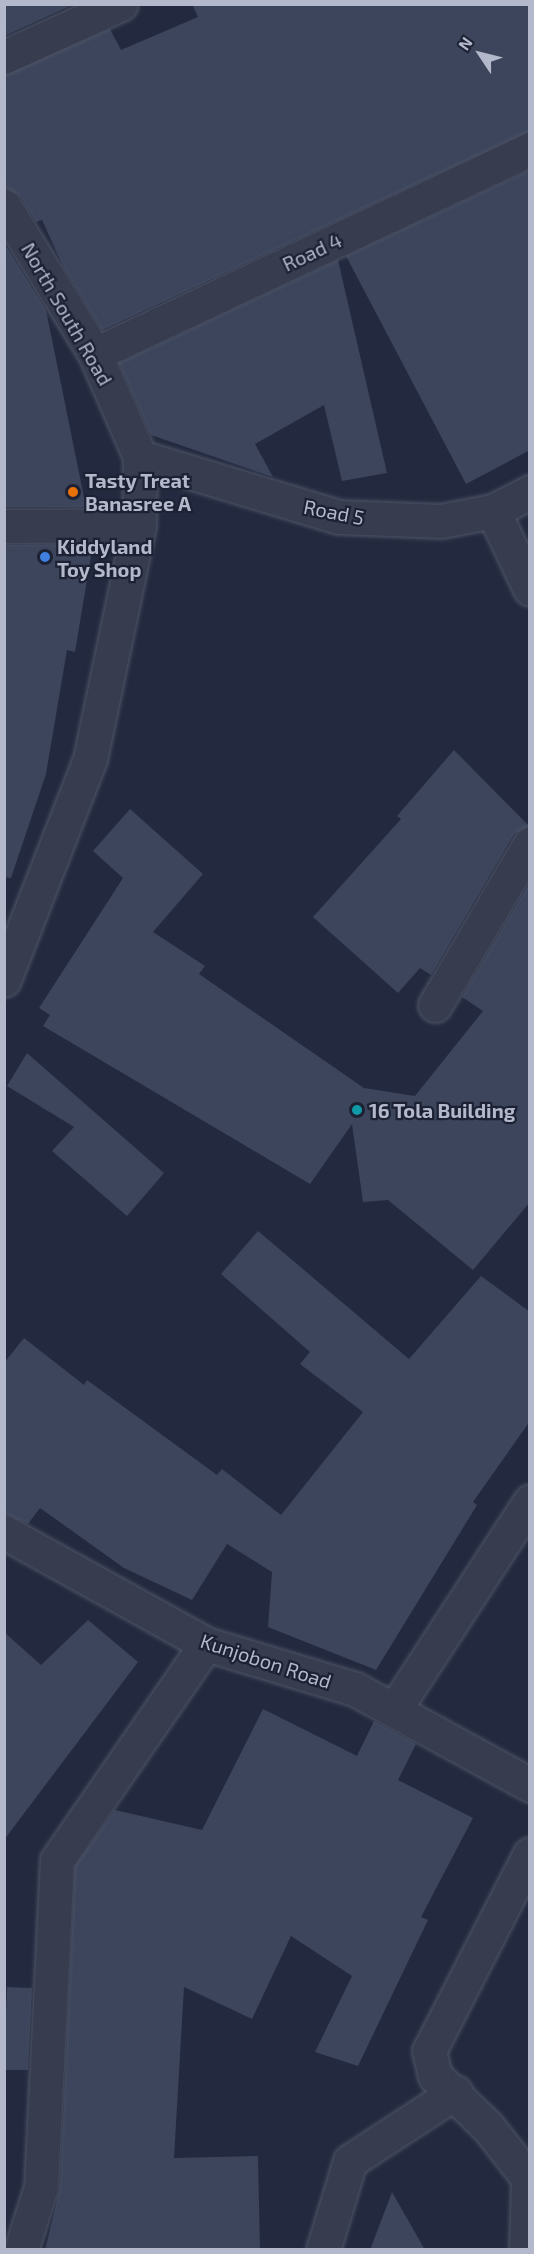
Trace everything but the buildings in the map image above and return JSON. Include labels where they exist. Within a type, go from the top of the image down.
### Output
[{"type":"street","points":[[4,57],[121,4]]},
{"type":"street","name":"Road 4","points":[[95,354],[530,149]]},
{"type":"street","name":"North South Road","points":[[4,206],[95,354],[140,457]]},
{"type":"street","points":[[4,980],[90,759],[140,525],[140,457]]},
{"type":"street","name":"Road 5","points":[[140,457],[339,517],[441,520],[493,511],[530,492]]},
{"type":"street","points":[[493,511],[530,514]]},
{"type":"street","points":[[493,511],[530,589]]},
{"type":"street","points":[[4,526],[140,525]]},
{"type":"street","points":[[435,1005],[530,844]]},
{"type":"street","points":[[394,1710],[530,1501]]},
{"type":"street","name":"Kunjobon Road","points":[[4,1532],[206,1644],[355,1689],[530,1785]]},
{"type":"street","points":[[21,2250],[41,2187],[57,1860],[206,1644]]},
{"type":"street","points":[[526,2250],[529,2177],[456,2092],[435,2076],[429,2051],[530,1854]]},
{"type":"street","points":[[323,2250],[350,2161],[456,2092]]},
{"type":"place","name":"Tasty Treat Banasree A","points":[[73,492]]},
{"type":"place","name":"Kiddyland Toy Shop","points":[[45,557]]},
{"type":"place","name":"16 Tola Building","points":[[357,1110]]}]
